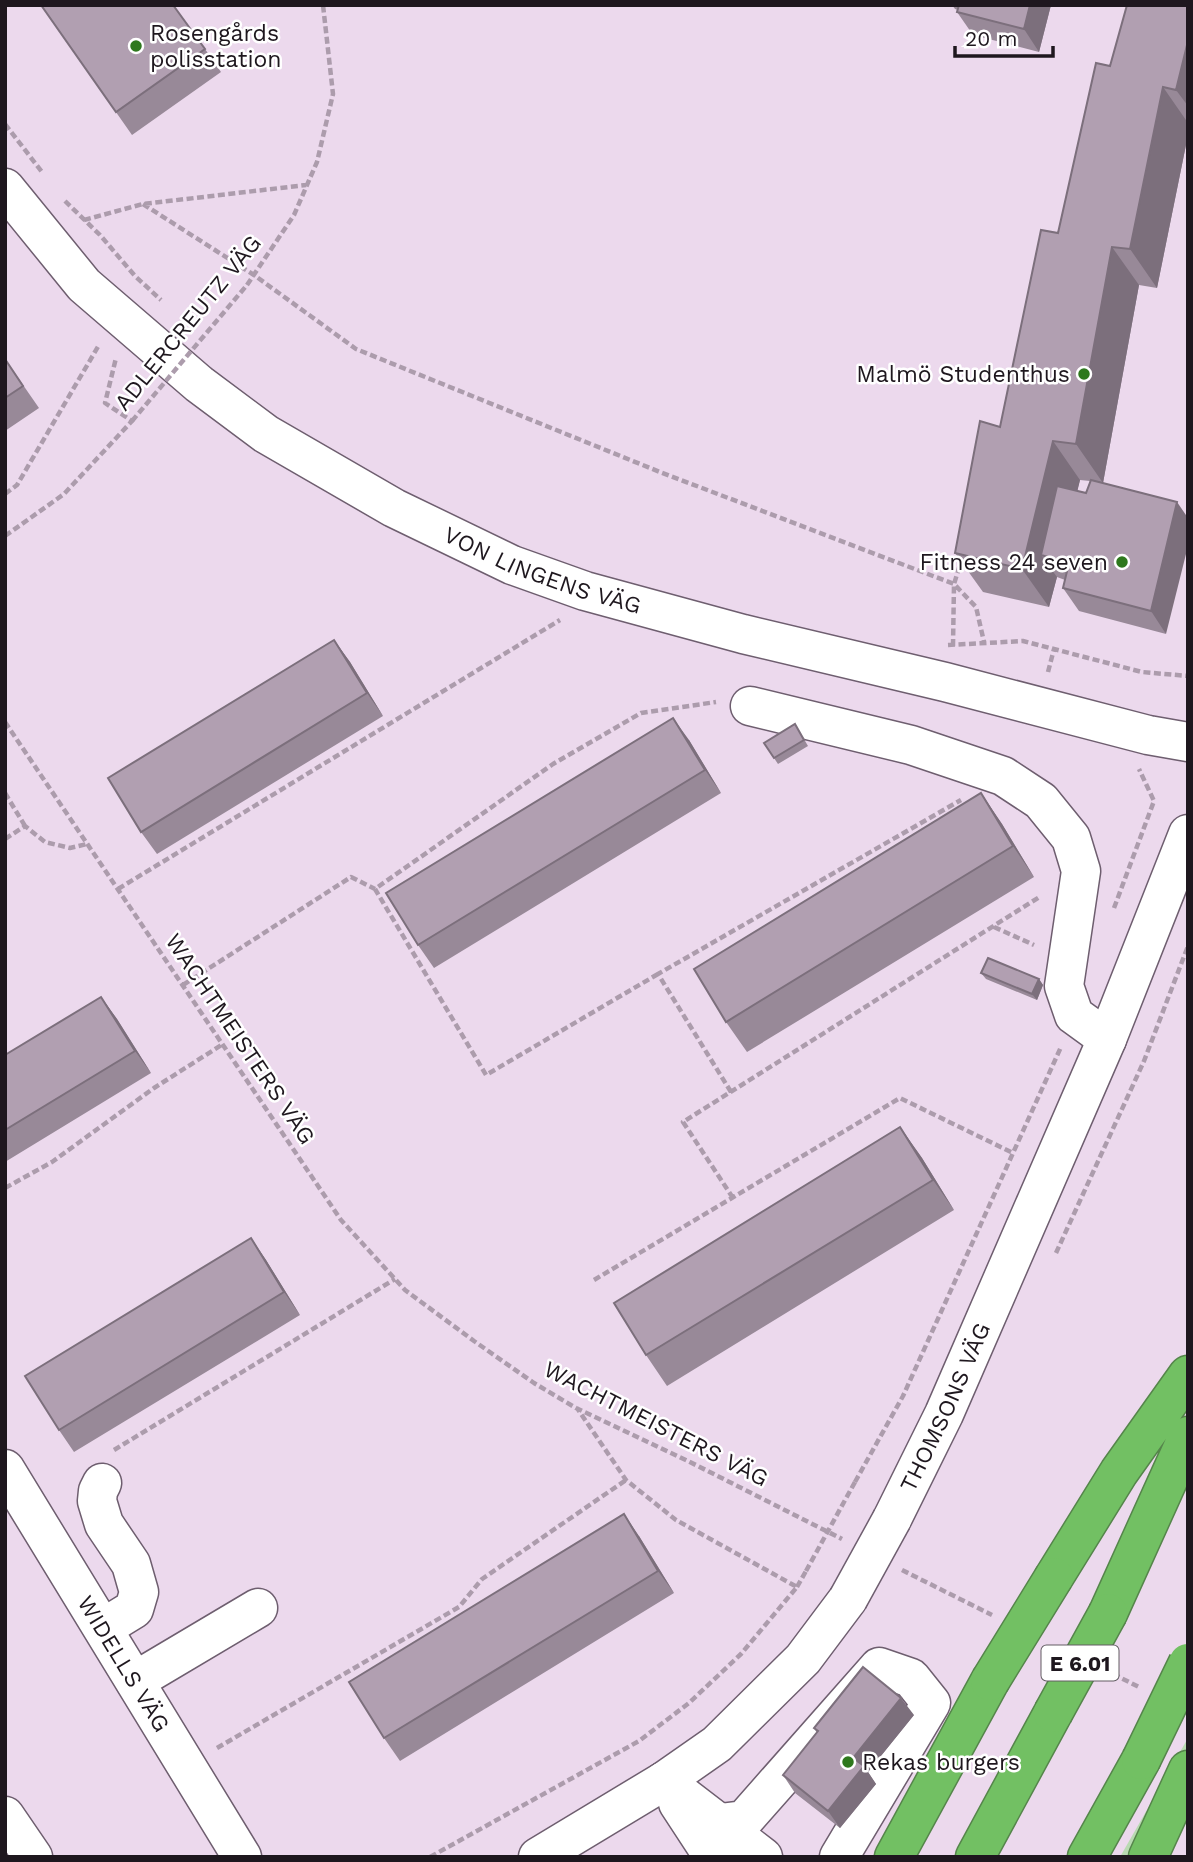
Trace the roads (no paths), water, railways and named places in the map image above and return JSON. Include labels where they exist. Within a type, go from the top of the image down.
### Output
[{"type":"highway","points":[[894,1857],[990,1681],[1119,1472],[1188,1375]]},
{"type":"highway","name":"E 6.01","points":[[975,1857],[1108,1613],[1188,1436]]},
{"type":"highway","points":[[1087,1857],[1141,1760],[1188,1663]]},
{"type":"highway","points":[[1147,1857],[1187,1771]]},
{"type":"street","name":"VON LINGENS VÄG","points":[[5,188],[84,285],[200,384],[266,434],[394,508],[512,565],[585,591],[743,634],[945,663],[1148,735],[1188,742]]},
{"type":"street","points":[[750,706],[912,745],[1003,776],[1041,801],[1071,838],[1081,871],[1064,986],[1074,1015],[1107,1039]]},
{"type":"street","name":"THOMSONS VÄG","points":[[538,1857],[664,1781],[717,1744],[803,1659],[848,1599],[944,1414],[1107,1039],[1188,834]]},
{"type":"street","points":[[103,1628],[134,1609],[139,1592],[131,1564],[104,1524],[97,1501],[106,1468]]},
{"type":"street","name":"WIDELLS VÄG","points":[[5,1469],[242,1857]]},
{"type":"street","points":[[135,1681],[258,1608]]},
{"type":"street","points":[[664,1781],[712,1855],[715,1840],[744,1821],[879,1667],[911,1678],[931,1703],[839,1857]]},
{"type":"street","points":[[5,1816],[33,1857]]},
{"type":"street","points":[[715,1840],[763,1857]]},
{"type":"place","name":"Rosengårds polisstation","points":[[136,46]]},
{"type":"place","name":"Malmö Studenthus","points":[[1084,374]]},
{"type":"place","name":"Fitness 24 seven","points":[[1122,562]]},
{"type":"place","name":"Rekas burgers","points":[[848,1762]]}]
